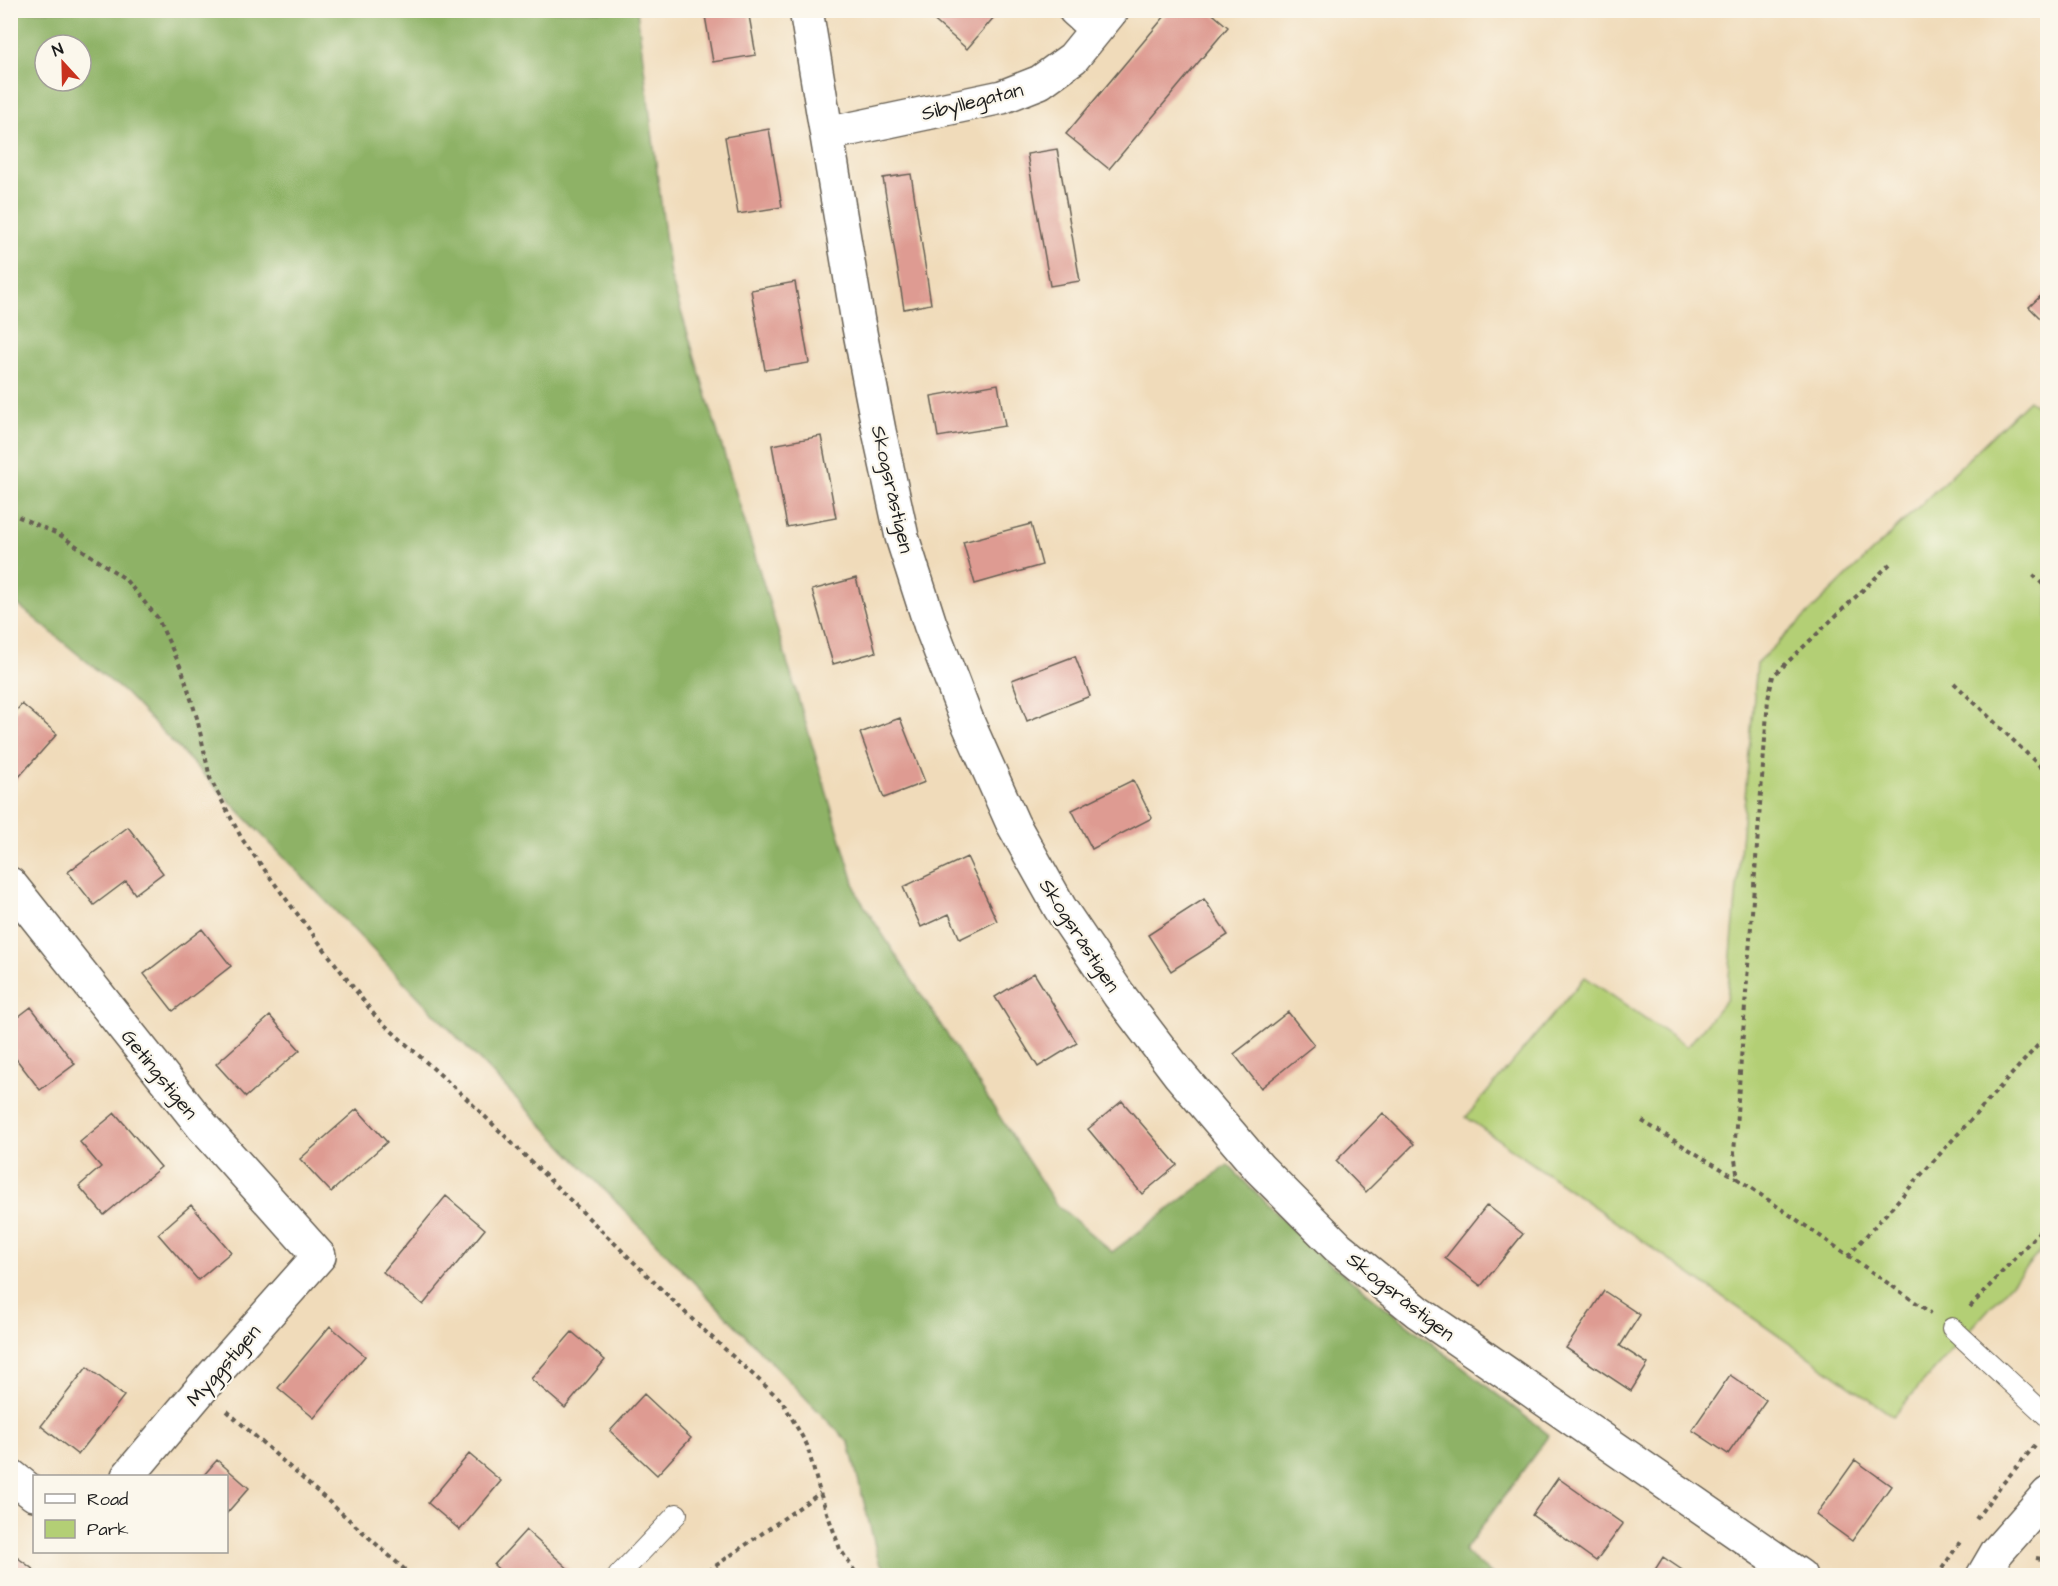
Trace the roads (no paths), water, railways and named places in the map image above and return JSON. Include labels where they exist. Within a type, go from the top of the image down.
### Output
[{"type":"street","name":"Skogsråstigen","points":[[806,10],[879,431],[902,537],[930,624],[968,723],[1013,824],[1060,908],[1119,995],[1179,1074],[1259,1168],[1338,1247],[1418,1312],[1800,1575]]},
{"type":"street","name":"Sibyllegatan","points":[[827,134],[1002,97],[1040,82],[1074,58],[1094,17]]},
{"type":"street","name":"Getingstigen","points":[[10,884],[203,1127],[319,1256]]},
{"type":"street","name":"Myggstigen","points":[[129,1475],[319,1256]]},
{"type":"street","points":[[10,1475],[33,1493]]},
{"type":"street","points":[[1983,1575],[1997,1552],[2048,1494]]},
{"type":"lane","points":[[1952,1328],[2048,1418]]},
{"type":"lane","points":[[618,1575],[676,1514]]}]
